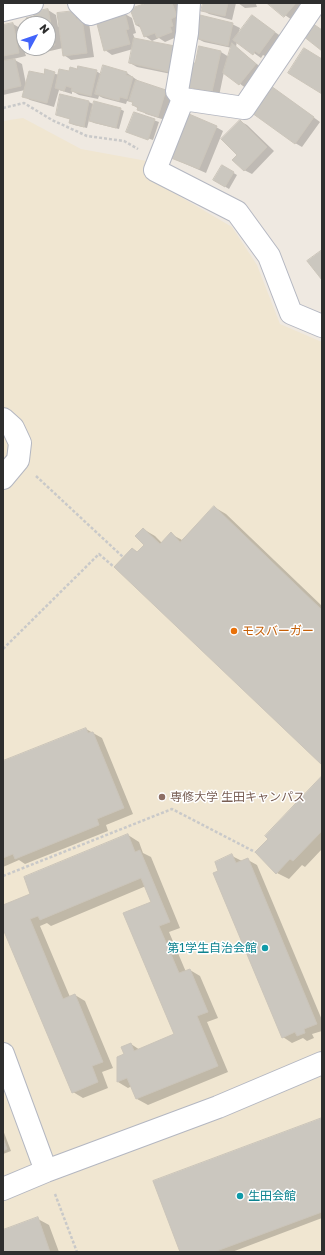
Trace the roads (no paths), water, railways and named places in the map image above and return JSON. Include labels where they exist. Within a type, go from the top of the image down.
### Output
[{"type":"street","points":[[3,10],[32,3]]},
{"type":"street","points":[[79,3],[90,14],[123,3]]},
{"type":"street","points":[[189,3],[187,32],[177,91],[183,99],[244,108],[315,3]]},
{"type":"street","points":[[183,99],[155,170],[237,212],[269,256],[291,313],[322,326]]},
{"type":"street","points":[[3,419],[13,428],[20,444],[18,460],[3,478]]},
{"type":"street","points":[[3,1054],[46,1171]]},
{"type":"street","points":[[3,1188],[218,1107],[322,1063]]},
{"type":"place","name":"モスバーガー","points":[[234,631]]},
{"type":"place","name":"専修大学 生田キャンパス","points":[[162,797]]},
{"type":"place","name":"第1学生自治会館","points":[[265,948]]},
{"type":"place","name":"生田会館","points":[[240,1196]]}]
